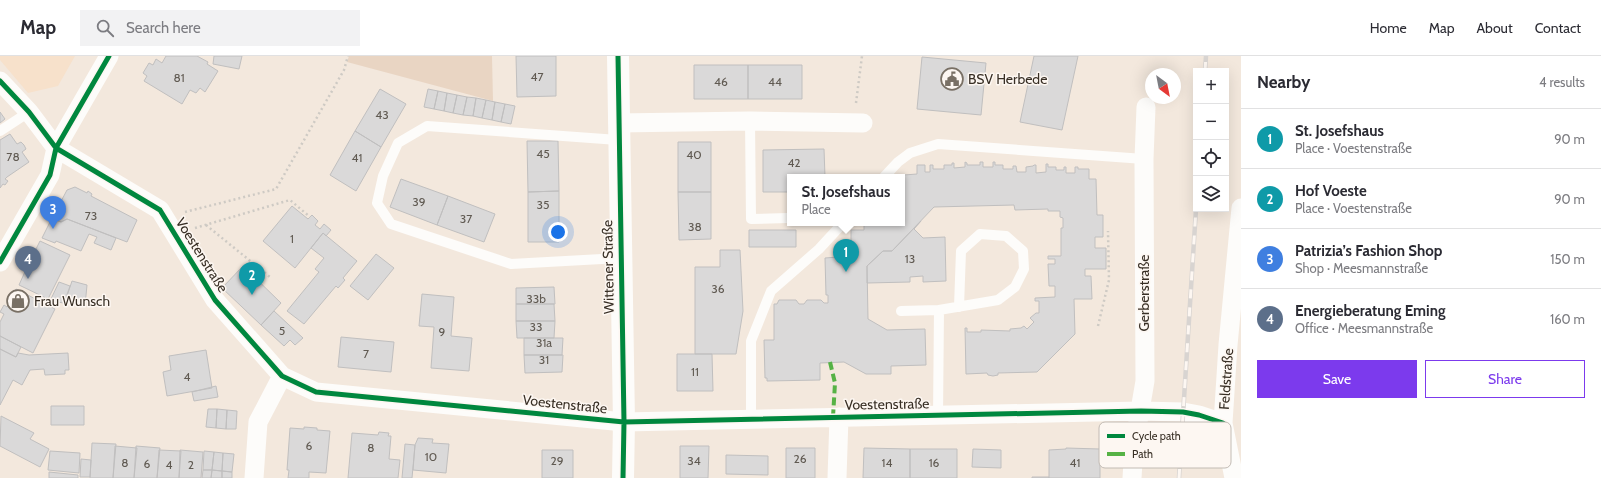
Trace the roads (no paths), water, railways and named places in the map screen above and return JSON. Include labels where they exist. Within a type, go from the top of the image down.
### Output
[{"type":"main road","name":"Wittener Straße","points":[[618,56],[620,258],[624,422],[623,478]]},
{"type":"street","points":[[0,262],[50,175],[56,148],[109,56]]},
{"type":"street","points":[[0,81],[28,112],[56,148]]},
{"type":"street","name":"Gerberstraße","points":[[1139,422],[1145,381],[1144,158],[1146,107]]},
{"type":"street","points":[[618,131],[750,121],[858,123]]},
{"type":"street","name":"Voestenstraße","points":[[56,148],[160,210],[215,300],[282,376],[316,392],[624,422],[1141,411],[1183,412],[1199,415],[1220,422]]},
{"type":"street","name":"Feldstraße","points":[[1223,422],[1228,345],[1241,208]]},
{"type":"street","points":[[254,478],[258,422],[282,376]]},
{"type":"street","points":[[837,478],[839,417]]},
{"type":"street","name":"Feldstraße","points":[[1231,463],[1234,478]]},
{"type":"street","name":"Gerberstraße","points":[[1132,478],[1133,468]]},
{"type":"lane","points":[[0,131],[28,112]]},
{"type":"lane","points":[[750,121],[751,219],[787,218]]},
{"type":"lane","points":[[618,131],[427,126],[398,143],[383,176],[378,203],[391,224],[511,264],[585,258],[620,258]]},
{"type":"lane","points":[[887,174],[898,162],[910,153],[938,144],[1144,158]]},
{"type":"lane","points":[[751,419],[751,341],[771,291],[819,249],[840,226]]},
{"type":"lane","points":[[901,311],[939,310],[959,307],[998,300],[1015,287],[1024,269],[1023,251],[1006,236],[980,234],[961,252],[959,307]]},
{"type":"lane","points":[[938,416],[939,310]]},
{"type":"railway","points":[[1205,68],[1206,56]]},
{"type":"railway","points":[[1183,422],[1196,212]]},
{"type":"railway","points":[[1179,478],[1180,468]]},
{"type":"place","name":"BSV Herbede","points":[[952,79]]},
{"type":"place","name":"Patrizia’s Fashion Shop","points":[[53,229]]},
{"type":"place","name":"St. Josefshaus","points":[[846,272]]},
{"type":"place","name":"Energieberatung Eming","points":[[28,279]]},
{"type":"place","name":"Hof Voeste","points":[[252,295]]},
{"type":"place","name":"Frau Wunsch","points":[[18,301]]}]
